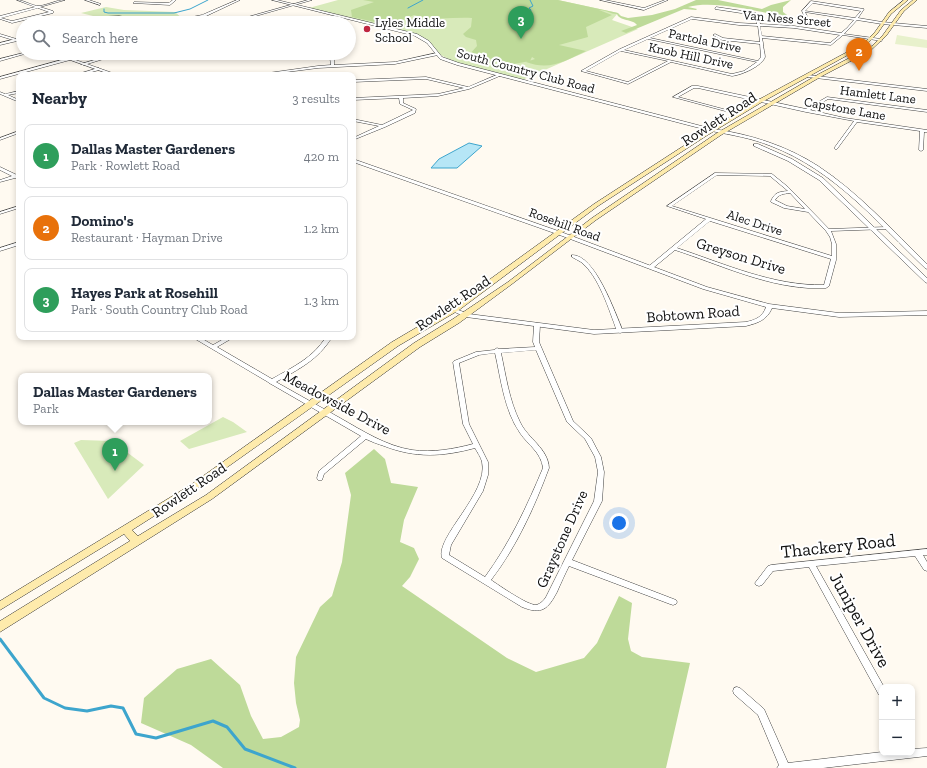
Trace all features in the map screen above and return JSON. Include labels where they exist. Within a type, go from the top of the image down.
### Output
[{"type":"main road","name":"Rowlett Road","points":[[0,606],[192,488],[396,344],[453,310],[605,200],[760,101],[852,52],[872,38],[882,22],[896,7],[906,0]]},
{"type":"main road","name":"Rowlett Road","points":[[0,628],[209,497],[417,345],[464,315],[594,219],[722,133],[737,126],[770,104],[840,65],[863,54],[881,40],[904,8],[915,0]]},
{"type":"main road","points":[[896,7],[904,8]]},
{"type":"main road","points":[[852,52],[863,54]]},
{"type":"main road","points":[[830,63],[840,65]]},
{"type":"main road","points":[[605,200],[617,204]]},
{"type":"main road","points":[[264,438],[278,447]]},
{"type":"main road","points":[[125,529],[137,542]]},
{"type":"street","points":[[18,0],[34,7],[52,12],[36,16]]},
{"type":"street","points":[[0,17],[64,0]]},
{"type":"street","points":[[86,0],[100,4]]},
{"type":"street","points":[[134,3],[170,4],[175,0]]},
{"type":"street","points":[[203,16],[239,0]]},
{"type":"street","name":"South Country Club Road","points":[[272,0],[338,16]]},
{"type":"street","points":[[253,16],[310,0]]},
{"type":"street","points":[[601,0],[644,9],[667,0]]},
{"type":"street","points":[[761,37],[826,45],[834,43],[856,19],[862,9],[814,2],[803,11]]},
{"type":"street","points":[[716,8],[755,14],[758,18],[762,43],[763,57],[760,62]]},
{"type":"street","points":[[803,11],[892,24],[927,27]]},
{"type":"street","points":[[799,24],[808,20],[803,11]]},
{"type":"street","points":[[0,17],[12,22],[16,21]]},
{"type":"street","name":"Van Ness Street","points":[[647,38],[691,18],[759,26],[794,27],[881,40]]},
{"type":"street","name":"South Country Club Road","points":[[356,20],[416,35],[428,42],[441,58],[458,64],[713,130],[786,152],[812,165],[839,184],[927,267]]},
{"type":"street","points":[[0,34],[16,40]]},
{"type":"street","points":[[714,35],[722,39],[762,43]]},
{"type":"street","points":[[647,38],[583,71],[628,83],[672,61]]},
{"type":"street","name":"Partola Drive","points":[[647,38],[760,62]]},
{"type":"street","points":[[0,44],[16,40]]},
{"type":"street","name":"Knob Hill Drive","points":[[622,50],[737,75],[760,62]]},
{"type":"street","points":[[274,72],[292,69],[395,63],[419,56],[437,54]]},
{"type":"street","points":[[0,60],[16,56]]},
{"type":"street","points":[[22,72],[65,60]]},
{"type":"street","points":[[72,60],[107,72]]},
{"type":"street","points":[[83,64],[97,60]]},
{"type":"street","points":[[332,60],[333,66]]},
{"type":"street","points":[[88,72],[98,69]]},
{"type":"street","points":[[0,78],[16,74]]},
{"type":"street","points":[[356,99],[438,95],[469,88],[500,75]]},
{"type":"street","points":[[808,76],[927,90]]},
{"type":"street","points":[[356,81],[426,78],[469,88]]},
{"type":"street","name":"Capstone Lane","points":[[740,114],[675,97],[693,87],[698,87],[770,104],[856,121],[925,130]]},
{"type":"street","points":[[0,93],[16,100]]},
{"type":"street","points":[[0,97],[16,93]]},
{"type":"street","points":[[356,138],[407,116],[415,110],[401,103],[401,97]]},
{"type":"street","name":"Hamlett Lane","points":[[806,111],[827,98],[927,110]]},
{"type":"street","points":[[356,121],[384,126]]},
{"type":"street","points":[[836,148],[856,121]]},
{"type":"street","points":[[921,150],[925,130]]},
{"type":"street","points":[[0,132],[9,135]]},
{"type":"street","points":[[0,139],[16,133]]},
{"type":"street","name":"South Country Club Road","points":[[722,133],[779,155],[813,173],[873,228],[927,281]]},
{"type":"street","name":"Rosehill Road","points":[[356,161],[559,233],[705,288],[769,306]]},
{"type":"street","points":[[0,168],[16,176]]},
{"type":"street","name":"Alec Drive","points":[[791,192],[776,177],[716,174],[669,206],[835,259]]},
{"type":"street","points":[[0,181],[16,177]]},
{"type":"street","points":[[827,185],[839,184]]},
{"type":"street","points":[[809,211],[786,207],[774,201],[775,197],[780,193],[791,192],[828,230],[833,236],[836,249],[835,259]]},
{"type":"street","points":[[0,213],[16,208]]},
{"type":"street","points":[[651,268],[709,219]]},
{"type":"street","points":[[828,230],[886,228]]},
{"type":"street","points":[[0,250],[16,244]]},
{"type":"street","name":"Greyson Drive","points":[[674,248],[755,276],[808,287],[826,286],[835,259]]},
{"type":"street","points":[[574,256],[582,258],[589,266],[601,287],[620,331]]},
{"type":"street","points":[[769,306],[839,316],[927,313]]},
{"type":"street","name":"Bobtown Road","points":[[453,310],[464,315],[594,332],[746,324],[756,322],[765,315],[769,306]]},
{"type":"street","name":"Graystone Drive","points":[[487,580],[525,605],[539,608],[545,606],[598,501],[601,472],[598,456],[588,438],[570,422],[538,348],[536,342],[537,325]]},
{"type":"street","name":"Meadowside Drive","points":[[200,340],[310,405],[366,436],[396,449],[414,453],[467,448],[477,445]]},
{"type":"street","points":[[213,347],[226,340]]},
{"type":"street","points":[[271,382],[315,356],[324,347],[328,340]]},
{"type":"street","points":[[497,350],[515,419],[522,432],[546,462],[546,468],[526,517],[505,555],[487,580],[445,556],[447,545],[455,536],[482,484],[485,462],[466,424],[456,362],[478,353],[497,350],[538,348]]},
{"type":"street","points":[[320,478],[320,474],[366,436]]},
{"type":"street","name":"Thackery Road","points":[[759,583],[771,568],[927,552]]},
{"type":"street","points":[[917,553],[927,568]]},
{"type":"street","points":[[568,562],[674,602]]},
{"type":"street","name":"Juniper Drive","points":[[811,564],[879,687]]},
{"type":"street","points":[[737,691],[761,712],[784,768],[879,754]]},
{"type":"street","points":[[915,749],[927,752]]},
{"type":"green space","points":[[338,0],[558,0],[618,13],[612,20],[638,29],[522,80],[452,61],[439,54],[428,40],[417,34],[356,19],[356,16],[342,16],[309,8]]},
{"type":"green space","points":[[363,0],[558,0],[618,13],[621,16],[628,18],[652,15],[675,9],[696,0],[718,0],[762,9],[791,0],[783,7],[783,12],[787,15],[786,16],[736,7],[699,5],[688,7],[697,9],[696,10],[684,9],[626,33],[621,31],[637,25],[620,18],[617,14],[599,10],[612,15],[586,27],[588,37],[559,45],[586,51],[557,64],[550,65],[535,65],[526,62],[528,61],[508,65],[493,59],[473,57],[469,55],[477,46],[476,40],[466,37],[463,34],[471,27],[472,18],[435,18],[414,15],[399,22],[405,26],[398,27],[352,16],[351,10],[374,2]]},
{"type":"green space","points":[[106,7],[124,10],[175,12],[180,16],[93,16],[81,13]]},
{"type":"green space","points":[[897,35],[927,40],[927,48],[895,44]]},
{"type":"green space","points":[[223,417],[247,432],[189,449],[180,441],[209,425],[212,425],[212,423]]},
{"type":"green space","points":[[81,440],[112,441],[144,465],[108,499],[74,443]]},
{"type":"green space","points":[[374,449],[385,459],[391,483],[418,487],[404,520],[400,542],[414,548],[419,559],[410,577],[402,586],[507,658],[536,672],[584,658],[597,643],[619,596],[632,603],[628,639],[631,651],[642,657],[690,663],[666,768],[223,768],[191,745],[141,723],[144,698],[177,669],[211,659],[240,685],[251,716],[263,739],[281,737],[299,727],[300,720],[296,703],[294,683],[296,657],[320,607],[332,596],[342,562],[351,495],[345,473]]},
{"type":"water","points":[[469,143],[482,146],[457,168],[431,168],[439,159]]},
{"type":"waterway","points":[[104,9],[104,12],[108,13],[174,13],[190,9],[208,0]]},
{"type":"waterway","points":[[408,8],[423,0]]},
{"type":"waterway","points":[[530,0],[533,6],[529,8],[531,10],[530,13]]},
{"type":"waterway","points":[[0,639],[44,698],[65,708],[87,711],[111,706],[123,708],[136,734],[156,738],[213,721],[227,727],[245,749],[295,768]]},
{"type":"place","name":"Lyles Middle School","points":[[367,29]]},
{"type":"place","name":"Hayes Park at Rosehill","points":[[521,39]]},
{"type":"place","name":"Domino's","points":[[859,71]]},
{"type":"place","name":"Dallas Master Gardeners","points":[[115,471]]}]
